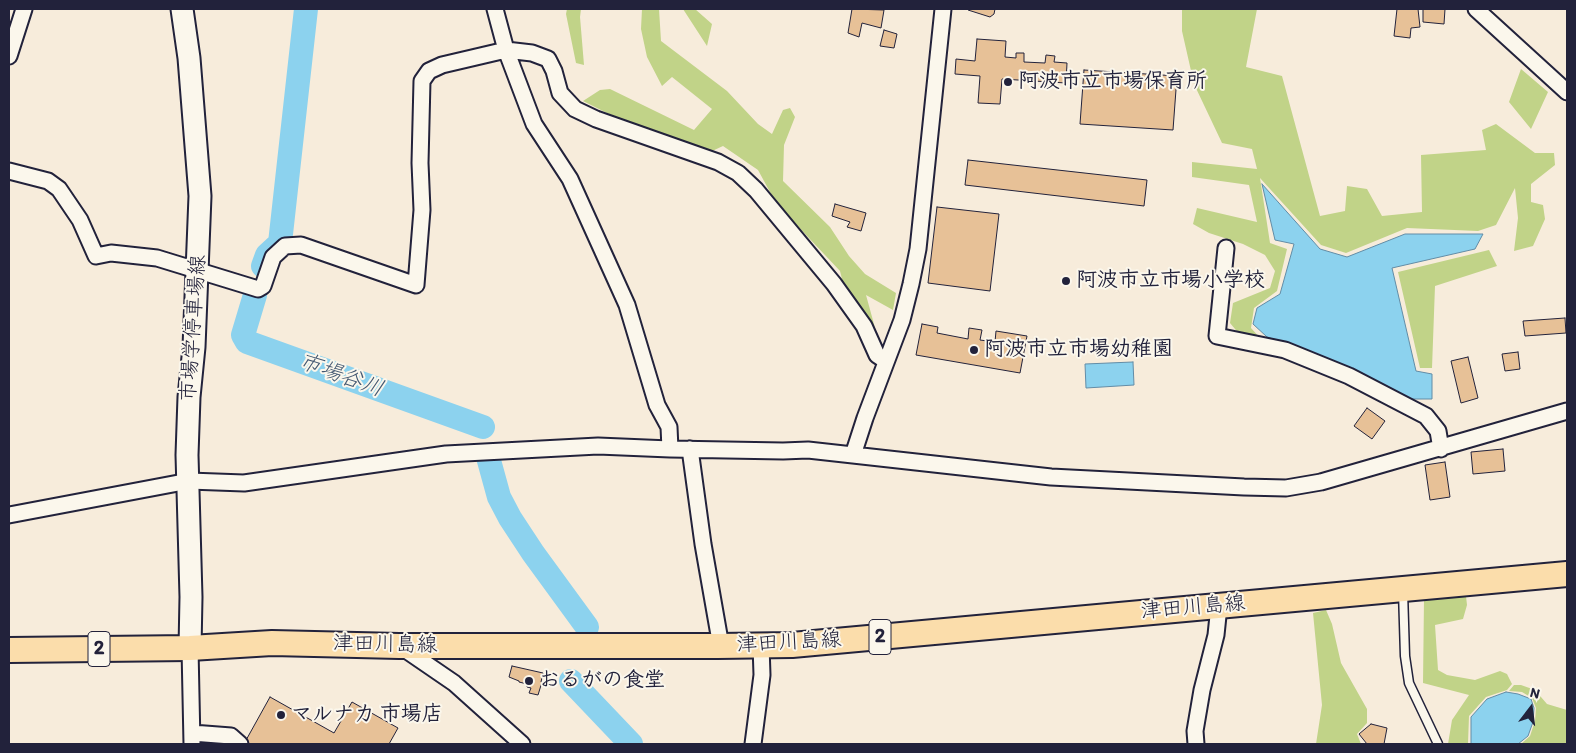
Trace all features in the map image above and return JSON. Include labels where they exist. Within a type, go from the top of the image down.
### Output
[{"type":"main road","name":"市場学停車場線","points":[[182,9],[189,58],[200,182],[198,271],[189,397],[190,648]]},
{"type":"main road","name":"津田川島線","points":[[9,650],[190,648],[272,643],[399,646],[792,645],[1567,574]]},
{"type":"street","points":[[9,56],[24,9]]},
{"type":"street","points":[[495,9],[506,50],[534,124],[570,180],[627,305],[657,406],[669,427],[670,449]]},
{"type":"street","points":[[853,455],[902,320],[918,249],[943,9]]},
{"type":"street","points":[[1476,9],[1567,92]]},
{"type":"street","points":[[9,171],[48,181],[59,189],[80,220],[96,256],[111,253],[156,258],[258,288],[263,286],[273,257],[285,246],[301,245],[416,285],[422,210],[420,162],[422,81],[429,71],[442,65],[506,50],[532,53],[548,59],[554,71],[560,93],[575,109],[718,162],[738,173],[756,190],[834,284],[864,326],[877,355],[886,361]]},
{"type":"street","points":[[1226,248],[1217,336],[1285,350],[1349,376],[1426,416],[1438,431],[1441,449]]},
{"type":"street","points":[[9,515],[188,481],[244,483],[446,454],[598,446],[670,449],[808,450],[1051,476],[1286,488],[1321,482],[1567,412]]},
{"type":"street","points":[[690,449],[703,544],[719,635],[718,646]]},
{"type":"street","points":[[1196,744],[1202,690],[1216,635],[1219,606]]},
{"type":"street","points":[[753,744],[762,675],[761,645]]},
{"type":"street","points":[[399,646],[454,683],[522,744]]},
{"type":"street","points":[[190,648],[192,739],[232,736],[240,744]]},
{"type":"lane","points":[[1402,589],[1405,656],[1409,683],[1438,744]]},
{"type":"green space","points":[[567,9],[581,9],[584,65],[576,63],[566,14]]},
{"type":"green space","points":[[642,9],[659,9],[661,41],[727,91],[758,124],[772,134],[783,110],[790,108],[795,117],[784,145],[783,181],[830,227],[849,256],[865,274],[896,293],[893,310],[866,295],[880,346],[845,291],[840,271],[776,203],[758,170],[723,146],[710,152],[672,141],[583,101],[600,90],[610,89],[694,130],[712,109],[672,77],[662,86],[647,57],[641,29]]},
{"type":"green space","points":[[683,9],[695,9],[712,24],[707,46]]},
{"type":"green space","points":[[1182,9],[1257,9],[1246,67],[1282,76],[1320,216],[1345,211],[1347,186],[1367,189],[1382,216],[1422,212],[1421,155],[1486,150],[1482,130],[1496,124],[1535,153],[1554,153],[1555,165],[1531,184],[1531,202],[1543,205],[1545,219],[1533,246],[1514,251],[1518,218],[1515,188],[1496,225],[1478,231],[1407,228],[1346,253],[1321,245],[1260,178],[1270,243],[1287,249],[1277,291],[1254,308],[1251,328],[1262,340],[1240,335],[1230,323],[1233,303],[1270,288],[1275,271],[1265,255],[1243,244],[1209,233],[1193,224],[1197,208],[1257,222],[1249,185],[1192,177],[1192,162],[1257,169],[1252,149],[1222,143],[1194,84],[1182,31]]},
{"type":"green space","points":[[1521,69],[1548,92],[1531,129],[1509,102]]},
{"type":"green space","points":[[1489,250],[1497,266],[1435,286],[1432,368],[1420,368],[1398,272]]},
{"type":"green space","points":[[1466,596],[1467,605],[1463,619],[1435,625],[1438,670],[1447,675],[1475,680],[1500,671],[1507,674],[1512,684],[1507,690],[1486,697],[1469,716],[1468,744],[1448,744],[1452,720],[1469,695],[1423,683],[1424,599]]},
{"type":"green space","points":[[1326,610],[1332,624],[1341,663],[1367,709],[1367,723],[1357,734],[1361,744],[1316,744],[1322,705],[1313,613]]},
{"type":"green space","points":[[1514,685],[1521,685],[1535,690],[1547,704],[1567,710],[1567,744],[1521,744],[1530,736],[1535,721],[1536,708],[1532,698],[1522,692],[1509,691]]},
{"type":"water","points":[[1262,184],[1320,249],[1347,257],[1405,234],[1483,234],[1475,249],[1392,268],[1416,371],[1432,374],[1432,399],[1407,399],[1295,346],[1267,337],[1253,324],[1257,308],[1280,294],[1294,244],[1275,240]]},
{"type":"water","points":[[1133,362],[1134,385],[1086,388],[1085,364]]},
{"type":"water","points":[[1506,692],[1531,699],[1534,708],[1533,722],[1528,736],[1518,744],[1471,744],[1471,717],[1487,699]]},
{"type":"building","points":[[852,9],[884,10],[881,28],[862,23],[859,37],[848,33]]},
{"type":"building","points":[[968,9],[995,9],[994,14],[990,17]]},
{"type":"building","points":[[1397,9],[1418,9],[1420,27],[1411,28],[1410,38],[1394,36]]},
{"type":"building","points":[[1423,9],[1445,9],[1444,24],[1423,22]]},
{"type":"building","points":[[884,30],[897,34],[894,48],[880,46]]},
{"type":"building","points":[[977,39],[1006,41],[1005,57],[1016,58],[1016,53],[1024,53],[1024,62],[1045,63],[1046,55],[1055,56],[1054,62],[1067,63],[1066,83],[1002,79],[1000,104],[978,103],[980,76],[955,74],[956,59],[975,61]]},
{"type":"building","points":[[1084,70],[1177,76],[1173,130],[1080,124]]},
{"type":"building","points":[[968,160],[1147,180],[1144,206],[965,185]]},
{"type":"building","points":[[835,204],[866,213],[861,231],[847,227],[850,222],[832,216]]},
{"type":"building","points":[[937,207],[999,214],[990,291],[928,283]]},
{"type":"building","points":[[1565,318],[1566,333],[1525,336],[1523,321]]},
{"type":"building","points":[[922,324],[938,327],[937,333],[968,339],[969,328],[982,330],[980,340],[995,342],[996,331],[1027,336],[1020,373],[916,355]]},
{"type":"building","points":[[1518,352],[1520,369],[1505,371],[1502,354]]},
{"type":"building","points":[[1468,357],[1478,398],[1461,403],[1451,361]]},
{"type":"building","points":[[1367,408],[1385,421],[1372,439],[1354,426]]},
{"type":"building","points":[[1503,449],[1505,471],[1473,474],[1471,452]]},
{"type":"building","points":[[1445,462],[1450,497],[1430,500],[1425,465]]},
{"type":"building","points":[[512,666],[543,673],[538,695],[529,693],[531,688],[527,687],[527,684],[509,677]]},
{"type":"building","name":"マルナカ 市場店","points":[[270,697],[334,733],[352,702],[398,728],[389,744],[249,744],[245,742]]},
{"type":"building","points":[[1371,724],[1387,728],[1384,744],[1367,744],[1359,734]]},
{"type":"waterway","name":"市場谷川","points":[[263,266],[267,255],[280,243],[306,9]]},
{"type":"waterway","name":"市場谷川","points":[[255,295],[243,335],[247,342],[483,427]]},
{"type":"waterway","name":"市場谷川","points":[[488,457],[499,497],[510,518],[587,627]]},
{"type":"waterway","name":"市場谷川","points":[[571,681],[631,744]]},
{"type":"place","name":"阿波市立市場保育所","points":[[1008,82]]},
{"type":"place","name":"阿波市立市場小学校","points":[[1066,281]]},
{"type":"place","name":"阿波市立市場幼稚園","points":[[974,350]]},
{"type":"place","name":"おるがの食堂","points":[[529,681]]},
{"type":"place","name":"マルナカ 市場店","points":[[281,715]]}]
